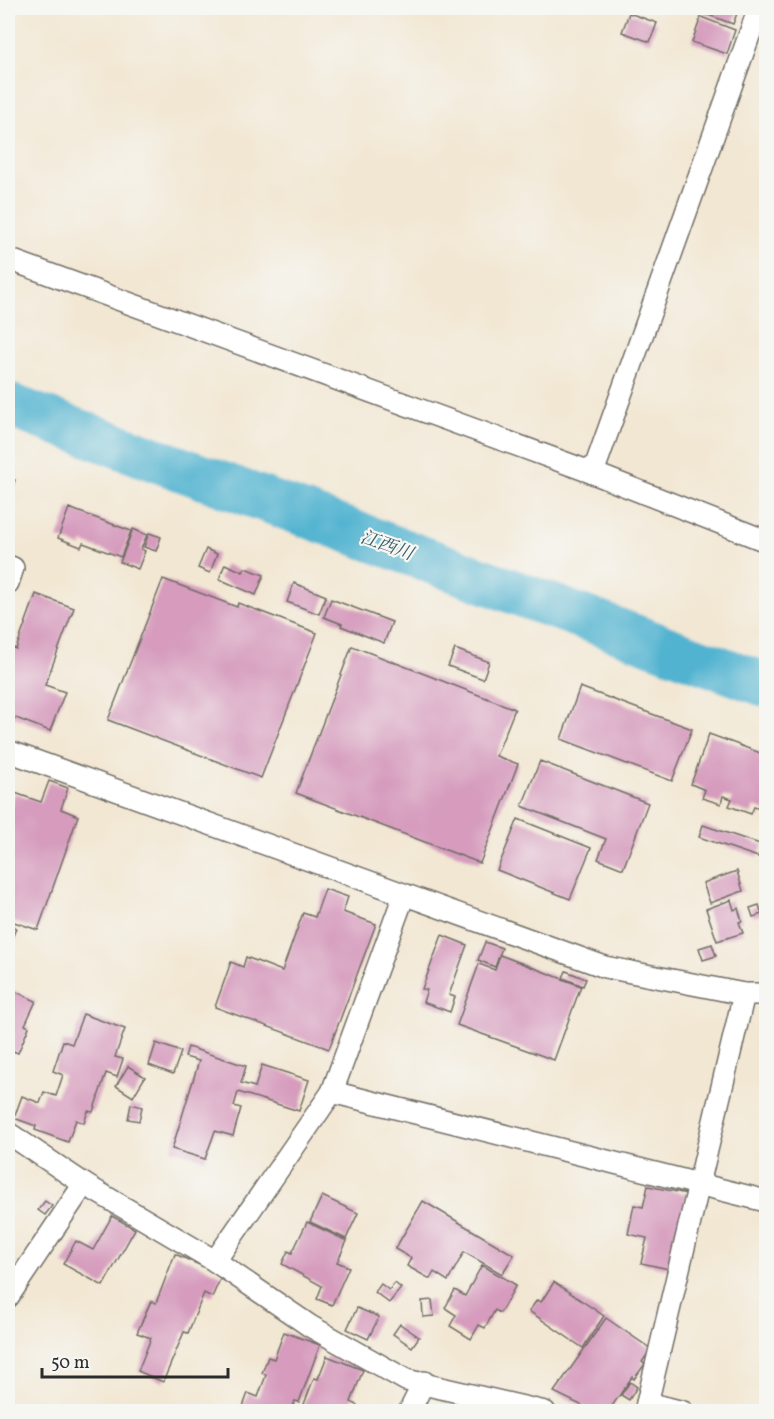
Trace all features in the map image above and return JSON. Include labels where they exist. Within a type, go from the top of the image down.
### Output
[{"type":"street","points":[[593,473],[759,8]]},
{"type":"street","points":[[8,259],[593,473],[766,541]]},
{"type":"street","points":[[8,566],[13,568],[8,584]]},
{"type":"street","points":[[8,751],[605,967],[744,994],[766,994]]},
{"type":"street","points":[[215,1260],[332,1092],[404,895]]},
{"type":"street","points":[[682,1412],[646,1407],[744,994]]},
{"type":"street","points":[[332,1092],[766,1201]]},
{"type":"street","points":[[8,1133],[84,1184],[215,1260],[310,1326],[406,1380],[424,1382],[544,1412]]},
{"type":"street","points":[[8,1297],[84,1184]]},
{"type":"street","points":[[409,1412],[424,1382]]},
{"type":"building","points":[[693,8],[739,8],[733,24]]},
{"type":"building","points":[[629,13],[657,23],[650,42],[622,32]]},
{"type":"building","points":[[701,17],[735,30],[727,54],[692,42]]},
{"type":"building","points":[[8,477],[15,480],[8,501]]},
{"type":"building","points":[[69,508],[131,531],[121,557],[83,543],[81,547],[58,538]]},
{"type":"building","points":[[133,529],[147,535],[141,549],[145,551],[138,569],[120,562]]},
{"type":"building","points":[[149,533],[161,537],[156,551],[144,547]]},
{"type":"building","points":[[206,549],[217,554],[210,573],[198,568]]},
{"type":"building","points":[[225,564],[243,572],[245,568],[264,575],[256,595],[219,579]]},
{"type":"building","points":[[163,579],[237,607],[238,603],[317,633],[261,778],[108,720]]},
{"type":"building","points":[[294,583],[326,596],[319,614],[287,602]]},
{"type":"building","points":[[36,594],[74,608],[45,685],[65,692],[50,731],[8,715],[8,655],[11,647],[16,649]]},
{"type":"building","points":[[331,599],[392,622],[384,643],[324,617]]},
{"type":"building","points":[[352,646],[515,709],[496,756],[518,764],[480,863],[296,793]]},
{"type":"building","points":[[455,649],[489,662],[483,679],[448,666]]},
{"type":"building","points":[[580,687],[692,729],[672,781],[561,739]]},
{"type":"building","points":[[709,734],[766,755],[766,811],[754,807],[751,814],[729,806],[732,799],[723,796],[721,804],[702,798],[705,790],[691,784]]},
{"type":"building","points":[[540,761],[648,803],[623,869],[598,859],[606,839],[522,806]]},
{"type":"building","points":[[49,781],[68,788],[61,809],[78,816],[38,930],[8,920],[8,815],[15,793],[41,802]]},
{"type":"building","points":[[518,819],[591,848],[570,899],[497,870]]},
{"type":"building","points":[[703,825],[763,845],[758,857],[699,837]]},
{"type":"building","points":[[737,871],[743,891],[710,903],[703,883]]},
{"type":"building","points":[[325,889],[348,897],[343,912],[376,924],[329,1049],[215,1007],[231,962],[243,967],[246,957],[282,971],[303,913],[315,917]]},
{"type":"building","points":[[731,900],[734,910],[738,908],[743,933],[717,941],[706,909]]},
{"type":"building","points":[[759,905],[762,914],[753,917],[750,908]]},
{"type":"building","points":[[8,925],[16,928],[10,944],[8,943]]},
{"type":"building","points":[[442,935],[467,945],[449,995],[455,997],[450,1012],[423,1002],[427,990],[422,989]]},
{"type":"building","points":[[485,942],[502,948],[495,967],[478,960]]},
{"type":"building","points":[[712,944],[716,956],[703,960],[699,948]]},
{"type":"building","points":[[500,955],[581,986],[554,1060],[457,1025],[479,964],[495,970]]},
{"type":"building","points":[[566,971],[586,979],[583,986],[563,978]]},
{"type":"building","points":[[8,988],[36,1001],[25,1025],[29,1027],[18,1053],[13,1051],[8,1064]]},
{"type":"building","points":[[83,1014],[125,1029],[115,1057],[123,1059],[117,1077],[106,1073],[93,1112],[88,1111],[84,1123],[76,1120],[68,1142],[35,1130],[36,1126],[14,1118],[22,1096],[40,1103],[44,1092],[56,1096],[63,1075],[53,1071],[63,1041],[72,1044]]},
{"type":"building","points":[[156,1043],[181,1052],[173,1074],[149,1065]]},
{"type":"building","points":[[188,1047],[246,1066],[241,1083],[255,1087],[262,1065],[309,1080],[299,1111],[238,1092],[234,1106],[241,1108],[233,1136],[215,1131],[205,1159],[172,1149],[199,1061],[185,1057]]},
{"type":"building","points":[[128,1066],[145,1077],[133,1097],[116,1086]]},
{"type":"building","points":[[131,1104],[142,1107],[139,1121],[128,1119]]},
{"type":"building","points":[[648,1186],[687,1194],[669,1269],[641,1263],[647,1238],[628,1234],[634,1205],[643,1207]]},
{"type":"building","points":[[322,1196],[358,1213],[346,1239],[310,1222]]},
{"type":"building","points":[[45,1201],[52,1206],[45,1215],[38,1210]]},
{"type":"building","points":[[423,1201],[514,1255],[502,1274],[464,1252],[448,1281],[434,1272],[430,1279],[407,1266],[411,1258],[395,1249]]},
{"type":"building","points":[[112,1216],[135,1229],[103,1286],[63,1264],[76,1241],[93,1250]]},
{"type":"building","points":[[307,1222],[347,1241],[337,1262],[349,1267],[332,1305],[317,1299],[322,1286],[282,1264],[288,1251],[292,1253]]},
{"type":"building","points":[[175,1254],[222,1275],[212,1297],[204,1293],[188,1333],[184,1332],[163,1382],[138,1371],[151,1338],[137,1333],[151,1301],[156,1303]]},
{"type":"building","points":[[482,1265],[516,1285],[500,1313],[495,1310],[485,1328],[479,1325],[471,1339],[450,1326],[456,1315],[445,1308],[455,1290],[465,1296]]},
{"type":"building","points":[[554,1282],[604,1316],[583,1348],[529,1311],[537,1300],[541,1302]]},
{"type":"building","points":[[395,1283],[401,1288],[389,1303],[375,1292],[381,1284],[389,1290]]},
{"type":"building","points":[[432,1300],[434,1316],[423,1317],[422,1301]]},
{"type":"building","points":[[357,1308],[379,1317],[368,1339],[347,1329]]},
{"type":"building","points":[[606,1318],[651,1349],[642,1362],[645,1364],[634,1379],[632,1377],[608,1412],[595,1412],[554,1392]]},
{"type":"building","points":[[400,1324],[419,1337],[412,1347],[393,1334]]},
{"type":"building","points":[[284,1332],[320,1345],[299,1402],[295,1401],[291,1412],[241,1412],[248,1393],[258,1397],[266,1375],[262,1373],[268,1357],[274,1359]]},
{"type":"building","points":[[327,1356],[363,1370],[351,1402],[357,1405],[355,1412],[301,1412],[314,1378],[318,1379]]},
{"type":"building","points":[[630,1382],[637,1387],[629,1400],[621,1395]]},
{"type":"waterway","name":"江西川","points":[[8,405],[766,685]]}]
